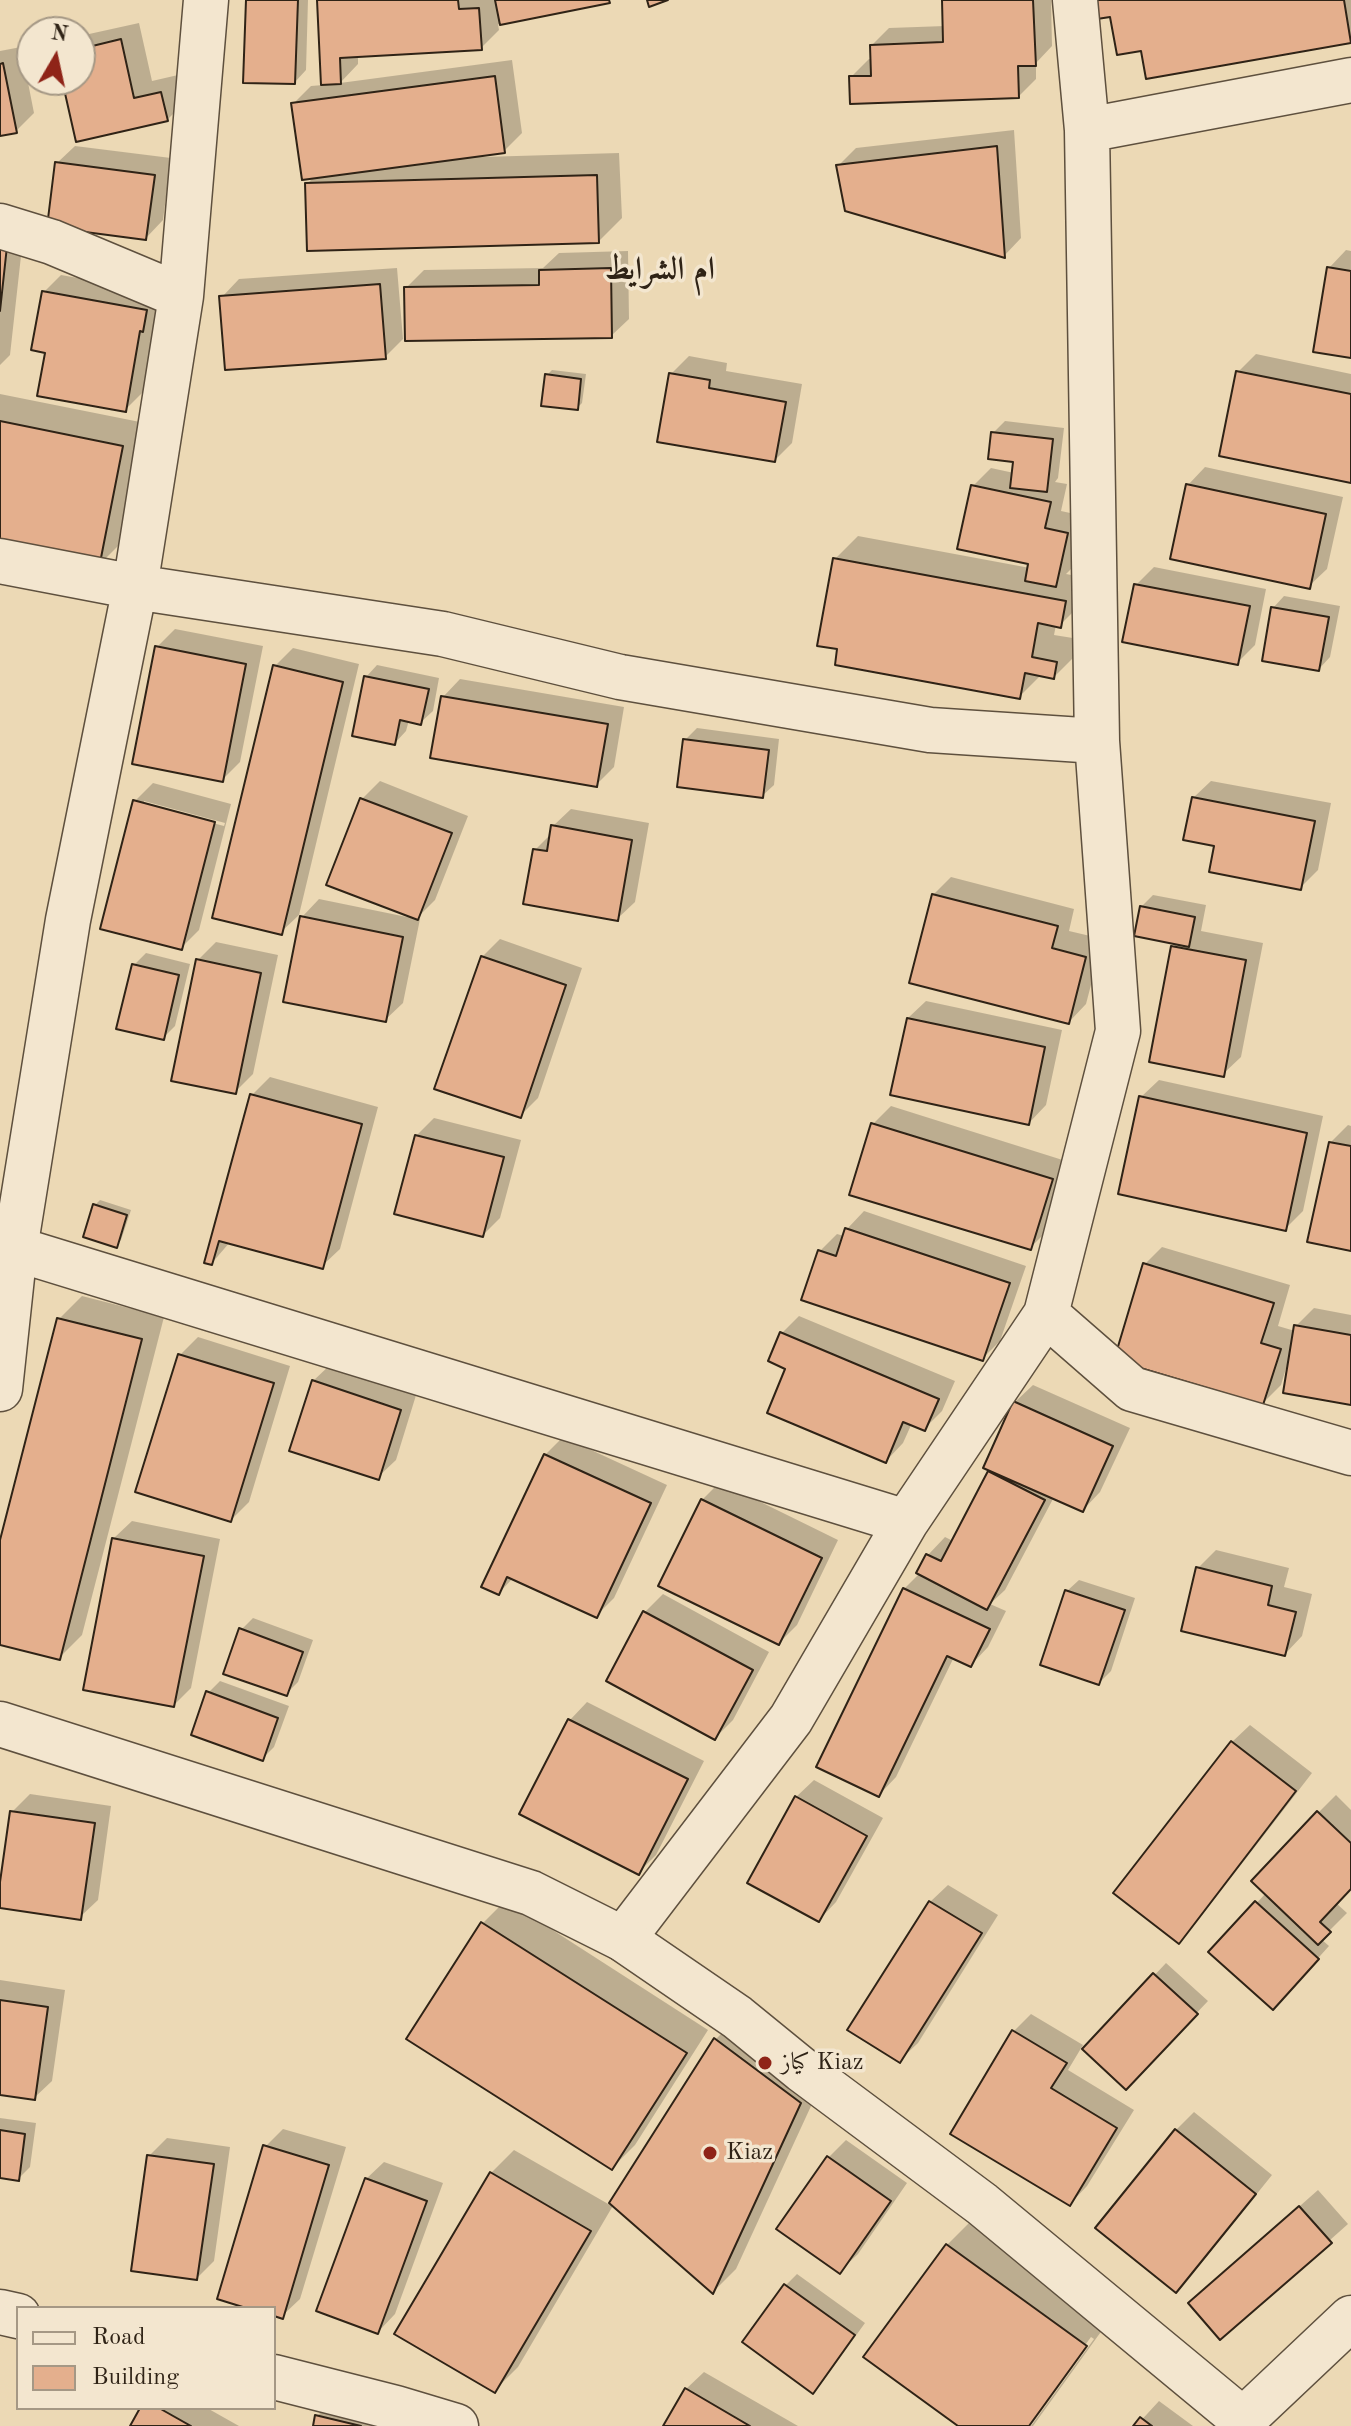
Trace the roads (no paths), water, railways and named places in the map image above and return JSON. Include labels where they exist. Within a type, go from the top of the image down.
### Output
[{"type":"street","points":[[0,1389],[8,1246],[68,920],[135,587],[181,296],[206,0]]},
{"type":"street","points":[[623,1939],[791,1719],[906,1522],[1046,1314],[1118,1031],[1097,741],[1087,130],[1075,0]]},
{"type":"street","points":[[1087,130],[1351,80]]},
{"type":"street","points":[[0,226],[52,242],[181,296]]},
{"type":"street","points":[[0,561],[135,587],[443,634],[620,677],[930,730],[1097,741]]},
{"type":"street","points":[[8,1246],[906,1522]]},
{"type":"street","points":[[1046,1314],[1132,1389],[1351,1453]]},
{"type":"street","points":[[0,1724],[531,1893],[623,1939],[737,2017],[802,2070],[982,2204],[1245,2423],[1351,2318]]},
{"type":"street","points":[[276,2378],[456,2426]]},
{"type":"place","name":"كياز Kiaz","points":[[765,2063]]},
{"type":"place","name":"Kiaz","points":[[710,2153]]},
{"type":"district","name":"ام الشرايط","points":[[660,271]]}]
